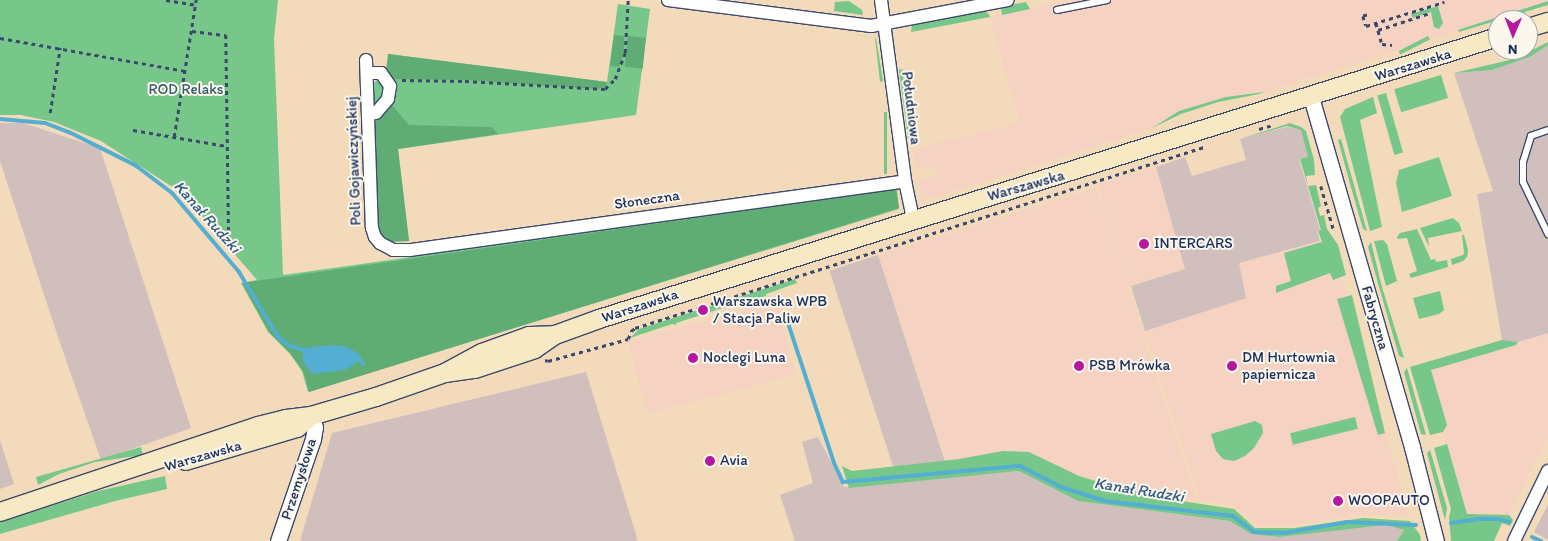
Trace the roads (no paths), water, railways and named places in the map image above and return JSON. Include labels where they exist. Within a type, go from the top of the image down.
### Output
[{"type":"main road","name":"Warszawska","points":[[0,512],[89,484],[117,471],[258,426],[286,419],[311,416],[445,373],[475,369],[526,352],[555,335],[913,220],[1064,175],[1488,40]]},
{"type":"street","points":[[670,0],[859,25],[884,25],[1008,0]]},
{"type":"street","name":"Południowa","points":[[881,0],[904,181],[913,220]]},
{"type":"street","name":"Poli Gojawiczyńskiej","points":[[368,114],[376,113],[388,99],[390,86],[388,80],[381,73],[367,67],[368,114],[372,228],[380,244],[393,250]]},
{"type":"street","name":"Fabryczna","points":[[1311,97],[1416,463],[1436,541]]},
{"type":"street","name":"Słoneczna","points":[[393,250],[410,250],[904,181]]},
{"type":"street","name":"Przemysłowa","points":[[278,541],[313,439],[315,427],[311,416]]},
{"type":"street","points":[[1514,541],[1548,471]]},
{"type":"lane","points":[[1057,10],[1107,0]]},
{"type":"lane","points":[[1548,130],[1531,136],[1523,162],[1522,182],[1548,234]]},
{"type":"water","points":[[333,347],[347,349],[360,360],[345,370],[313,374],[303,362],[303,350]]},
{"type":"waterway","name":"Kanał Rudzki","points":[[0,119],[45,123],[69,132],[135,165],[172,193],[239,272],[278,337],[290,346],[303,350],[333,347],[347,349],[357,355],[363,364]]},
{"type":"waterway","name":"Kanał Rudzki","points":[[789,326],[834,463],[843,482],[1020,466],[1061,487],[1105,501],[1233,516],[1254,532],[1284,533],[1347,522],[1416,525]]},
{"type":"waterway","name":"Kanał Rudzki","points":[[1451,523],[1478,519],[1497,519],[1510,522]]},
{"type":"waterway","name":"Kanał Rudzki","points":[[1532,537],[1541,541]]},
{"type":"place","name":"INTERCARS","points":[[1144,244]]},
{"type":"place","name":"Warszawska WPB / Stacja Paliw","points":[[703,310]]},
{"type":"place","name":"Noclegi Luna","points":[[693,358]]},
{"type":"place","name":"PSB Mrówka","points":[[1079,366]]},
{"type":"place","name":"DM Hurtownia papiernicza","points":[[1232,366]]},
{"type":"place","name":"Avia","points":[[710,461]]},
{"type":"place","name":"WOOPAUTO","points":[[1338,501]]},
{"type":"park label","name":"ROD Relaks","points":[[186,90]]}]
